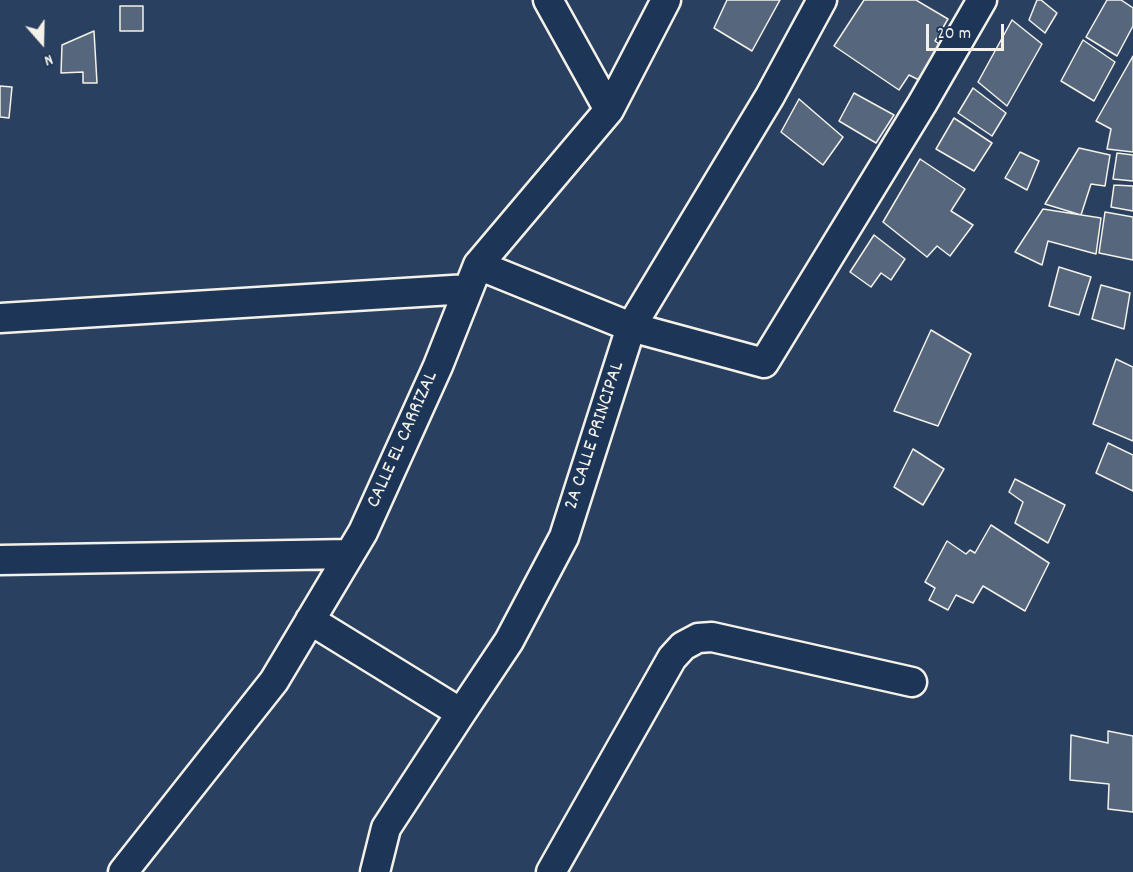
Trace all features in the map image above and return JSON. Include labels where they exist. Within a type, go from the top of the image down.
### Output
[{"type":"street","points":[[548,0],[609,110]]},
{"type":"street","name":"CALLE EL CARRIZAL","points":[[123,872],[273,681],[363,532],[428,387],[473,277],[609,110],[666,0]]},
{"type":"street","name":"2A CALLE PRINCIPAL","points":[[375,872],[386,828],[509,641],[564,537],[631,327],[770,96],[822,0]]},
{"type":"street","points":[[0,318],[473,277],[631,327],[764,363],[922,104],[982,0]]},
{"type":"street","points":[[0,560],[350,554]]},
{"type":"street","points":[[310,620],[461,713]]},
{"type":"street","points":[[551,872],[672,658],[683,646],[698,638],[712,638],[912,682]]},
{"type":"building","points":[[727,0],[780,0],[752,51],[714,28]]},
{"type":"building","points":[[864,0],[916,0],[948,19],[935,41],[942,46],[921,81],[909,75],[899,90],[834,46]]},
{"type":"building","points":[[1037,0],[1041,0],[1057,13],[1045,33],[1029,20]]},
{"type":"building","points":[[1107,0],[1121,0],[1133,8],[1133,26],[1117,56],[1086,37]]},
{"type":"building","points":[[120,6],[143,6],[143,31],[120,31]]},
{"type":"building","points":[[1012,20],[1042,44],[1007,106],[978,82]]},
{"type":"building","points":[[94,31],[97,83],[83,83],[83,72],[61,73],[62,45]]},
{"type":"building","points":[[1083,40],[1115,62],[1094,101],[1061,81]]},
{"type":"building","points":[[1133,56],[1133,152],[1107,149],[1111,129],[1096,121]]},
{"type":"building","points":[[0,86],[12,87],[9,118],[0,117]]},
{"type":"building","points":[[973,88],[1006,113],[992,136],[958,113]]},
{"type":"building","points":[[854,93],[894,115],[876,143],[839,121]]},
{"type":"building","points":[[799,99],[843,137],[823,165],[781,132]]},
{"type":"building","points":[[954,118],[992,143],[974,171],[936,149]]},
{"type":"building","points":[[1079,148],[1110,155],[1105,186],[1091,184],[1081,215],[1045,204]]},
{"type":"building","points":[[1020,152],[1039,161],[1027,190],[1005,178]]},
{"type":"building","points":[[1117,153],[1133,155],[1133,181],[1113,179]]},
{"type":"building","points":[[920,159],[965,189],[951,211],[973,225],[950,256],[937,246],[927,257],[883,222]]},
{"type":"building","points":[[1114,185],[1133,186],[1133,211],[1111,207]]},
{"type":"building","points":[[1043,209],[1101,218],[1096,254],[1048,241],[1042,265],[1015,252]]},
{"type":"building","points":[[1105,212],[1133,217],[1133,260],[1099,253]]},
{"type":"building","points":[[874,235],[905,259],[891,280],[881,273],[871,287],[850,272]]},
{"type":"building","points":[[1059,267],[1091,277],[1079,315],[1049,306]]},
{"type":"building","points":[[1101,285],[1130,293],[1124,329],[1092,319]]},
{"type":"building","points":[[931,330],[971,354],[938,426],[894,411]]},
{"type":"building","points":[[1116,359],[1133,367],[1133,441],[1093,424]]},
{"type":"building","points":[[1108,443],[1133,455],[1133,491],[1096,473]]},
{"type":"building","points":[[913,449],[944,469],[923,505],[894,487]]},
{"type":"building","points":[[1015,479],[1065,505],[1048,543],[1015,523],[1023,502],[1009,492]]},
{"type":"building","points":[[991,525],[1049,563],[1025,611],[983,586],[973,603],[956,595],[948,610],[929,600],[935,588],[925,582],[947,541],[966,554],[970,550],[975,553]]},
{"type":"building","points":[[1108,731],[1133,736],[1133,812],[1108,809],[1109,784],[1070,780],[1071,735],[1108,743]]}]
